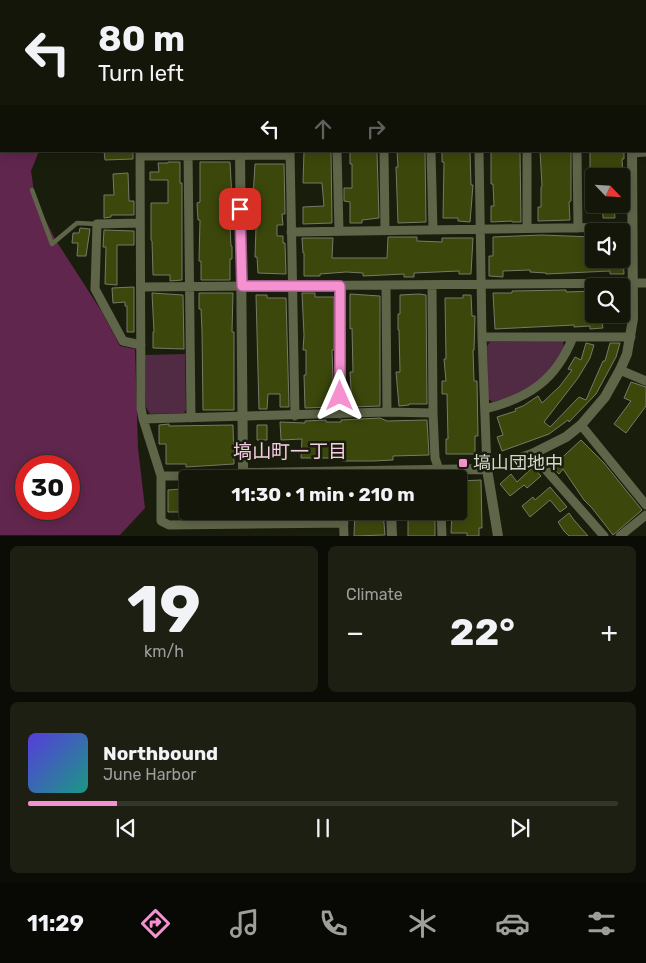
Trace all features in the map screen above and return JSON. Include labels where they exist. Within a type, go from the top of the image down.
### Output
[{"type":"street","points":[[338,152],[339,231]]},
{"type":"street","points":[[384,152],[385,230]]},
{"type":"street","points":[[432,152],[432,230]]},
{"type":"street","points":[[479,152],[482,337],[487,470],[498,536]]},
{"type":"street","points":[[527,152],[527,228]]},
{"type":"street","points":[[577,152],[578,228]]},
{"type":"street","points":[[467,472],[487,470],[532,454],[566,437],[581,425],[605,397],[620,370],[631,337],[633,319],[632,152],[646,152]]},
{"type":"street","points":[[295,416],[290,153],[140,154],[140,345],[143,419],[161,476],[161,521],[169,525],[344,523]]},
{"type":"street","points":[[188,154],[191,418]]},
{"type":"street","points":[[240,154],[244,470]]},
{"type":"street","points":[[140,223],[97,224],[95,288],[123,341],[140,345]]},
{"type":"street","points":[[291,232],[632,227]]},
{"type":"street","points":[[141,287],[646,283]]},
{"type":"street","points":[[386,285],[387,412]]},
{"type":"street","points":[[340,286],[340,414]]},
{"type":"street","points":[[432,286],[433,413],[435,458],[438,470]]},
{"type":"street","points":[[482,337],[631,337]]},
{"type":"street","points":[[485,409],[503,404],[531,392],[547,379],[567,352],[573,337]]},
{"type":"street","points":[[620,370],[646,381]]},
{"type":"street","points":[[143,419],[387,412],[433,413]]},
{"type":"street","points":[[581,425],[646,505]]},
{"type":"street","points":[[532,454],[604,536]]},
{"type":"street","points":[[161,476],[179,476]]},
{"type":"street","points":[[620,536],[646,515]]},
{"type":"street","points":[[344,520],[344,536]]},
{"type":"street","points":[[391,520],[392,536]]},
{"type":"street","points":[[441,520],[442,536]]},
{"type":"lane","points":[[32,190],[52,244],[78,223],[97,224]]},
{"type":"shaded area","points":[[0,152],[39,152],[31,171],[35,199],[55,239],[102,312],[120,346],[135,349],[138,448],[145,508],[120,535],[0,535]]},
{"type":"shaded area","points":[[563,341],[564,349],[541,381],[519,394],[493,402],[488,399],[487,346],[490,342]]},
{"type":"shaded area","points":[[185,354],[186,410],[184,413],[150,414],[146,407],[145,355]]},
{"type":"building","points":[[104,152],[133,152],[133,159],[105,160]]},
{"type":"building","points":[[304,152],[331,152],[332,223],[303,224],[303,207],[324,206],[322,183],[303,183]]},
{"type":"building","points":[[350,152],[377,152],[379,218],[362,220],[362,223],[350,223],[350,202],[344,201],[344,188],[352,188],[352,164],[350,164]]},
{"type":"building","points":[[397,152],[425,152],[426,222],[398,223],[396,167],[398,167]]},
{"type":"building","points":[[442,152],[470,152],[471,185],[473,185],[470,222],[458,221],[458,218],[443,218],[444,162],[442,162]]},
{"type":"building","points":[[491,152],[520,152],[521,222],[491,222],[491,206],[494,206],[493,184],[491,184]]},
{"type":"building","points":[[540,152],[571,152],[570,220],[538,221],[538,207],[541,207]]},
{"type":"building","points":[[590,152],[624,152],[624,159],[622,159],[623,168],[590,168]]},
{"type":"building","points":[[180,162],[180,183],[182,183],[182,280],[170,281],[170,275],[153,275],[151,240],[151,203],[168,203],[168,180],[150,180],[150,172],[159,172],[158,163]]},
{"type":"building","points":[[200,162],[230,162],[232,259],[230,259],[230,280],[201,280],[201,261],[199,261],[200,220],[198,220],[197,203],[200,202]]},
{"type":"building","points":[[255,164],[284,164],[285,214],[282,214],[283,225],[277,225],[277,236],[283,236],[283,243],[285,243],[286,274],[258,273],[257,257],[255,257],[257,197],[253,197]]},
{"type":"building","points":[[128,173],[129,201],[134,201],[134,215],[111,215],[111,217],[104,218],[104,195],[114,195],[113,174]]},
{"type":"building","points":[[603,213],[615,213],[615,218],[603,218]]},
{"type":"building","points":[[80,228],[90,229],[86,256],[77,256],[78,243],[72,243],[73,233],[79,233]]},
{"type":"building","points":[[104,230],[134,231],[134,245],[117,245],[117,285],[105,284],[106,247],[103,247]]},
{"type":"building","points":[[541,235],[585,237],[585,268],[624,268],[624,274],[610,274],[610,271],[546,274],[530,272],[530,270],[503,271],[503,277],[489,276],[489,256],[493,256],[493,237]]},
{"type":"building","points":[[388,237],[417,237],[417,241],[442,242],[442,238],[473,238],[471,274],[459,274],[459,271],[414,273],[414,277],[404,277],[404,274],[363,276],[363,273],[346,272],[320,274],[320,276],[304,276],[302,238],[333,238],[332,258],[387,258]]},
{"type":"building","points":[[134,287],[134,332],[127,332],[127,306],[125,306],[125,302],[113,303],[112,288]]},
{"type":"building","points":[[512,291],[585,291],[585,323],[602,323],[603,328],[590,329],[590,326],[574,327],[574,325],[495,329],[493,293],[512,293]]},
{"type":"building","points":[[152,293],[183,295],[184,349],[153,348]]},
{"type":"building","points":[[199,293],[233,293],[234,410],[203,410],[202,331]]},
{"type":"building","points":[[302,293],[315,293],[315,297],[334,297],[334,350],[332,350],[334,407],[305,408],[304,375],[306,375],[306,350],[303,350]]},
{"type":"building","points":[[350,294],[380,296],[380,406],[352,407],[350,372],[353,372]]},
{"type":"building","points":[[256,295],[267,295],[267,298],[286,298],[289,407],[280,407],[280,394],[268,394],[267,409],[259,409]]},
{"type":"building","points":[[400,295],[426,295],[427,404],[399,406],[396,372],[400,372],[398,314],[400,314]]},
{"type":"building","points":[[463,295],[471,295],[472,316],[475,316],[473,350],[474,381],[477,381],[478,436],[475,436],[475,454],[446,454],[446,439],[448,439],[447,394],[442,394],[442,381],[446,381],[444,359],[446,359],[445,298],[463,298]]},
{"type":"building","points":[[586,343],[594,345],[590,358],[578,378],[544,422],[550,427],[579,397],[586,400],[603,361],[605,361],[610,343],[620,343],[616,357],[596,394],[569,422],[568,420],[549,434],[502,451],[497,437],[503,435],[497,417],[516,411],[515,409],[538,396],[542,403],[560,386],[572,370],[568,369],[575,357],[581,360]]},
{"type":"building","points":[[631,382],[646,387],[646,406],[626,433],[614,424],[631,401],[624,398]]},
{"type":"building","points":[[380,418],[387,421],[427,420],[429,455],[393,456],[393,460],[373,461],[342,461],[342,458],[301,458],[302,439],[281,440],[280,422],[305,423],[305,421],[326,420],[326,422],[341,422],[341,420]]},
{"type":"building","points":[[169,424],[169,426],[233,425],[234,464],[186,467],[186,464],[166,464],[166,444],[159,444],[159,425]]},
{"type":"building","points":[[257,425],[267,425],[267,440],[257,440]]},
{"type":"building","points":[[581,440],[604,463],[642,510],[613,535],[584,500],[563,469],[559,474],[552,467]]},
{"type":"building","points":[[533,467],[541,476],[527,488],[524,485],[510,496],[500,484],[511,474],[517,482]]},
{"type":"building","points":[[481,480],[482,528],[479,528],[479,536],[467,536],[467,533],[451,533],[452,520],[467,520],[467,481]]},
{"type":"building","points":[[550,487],[567,507],[560,512],[550,500],[530,517],[522,506],[533,497],[535,500]]},
{"type":"building","points":[[179,489],[179,512],[168,512],[168,490]]},
{"type":"building","points":[[569,513],[588,536],[569,536],[564,531],[558,522]]},
{"type":"building","points":[[355,520],[384,520],[385,535],[354,536]]},
{"type":"building","points":[[408,520],[435,520],[435,536],[408,536]]},
{"type":"place","name":"塙山団地中","points":[[463,463]]},
{"type":"district","name":"塙山町一丁目","points":[[290,451]]},
{"type":"route","points":[[240,209],[242,286],[340,286],[340,396]]}]
